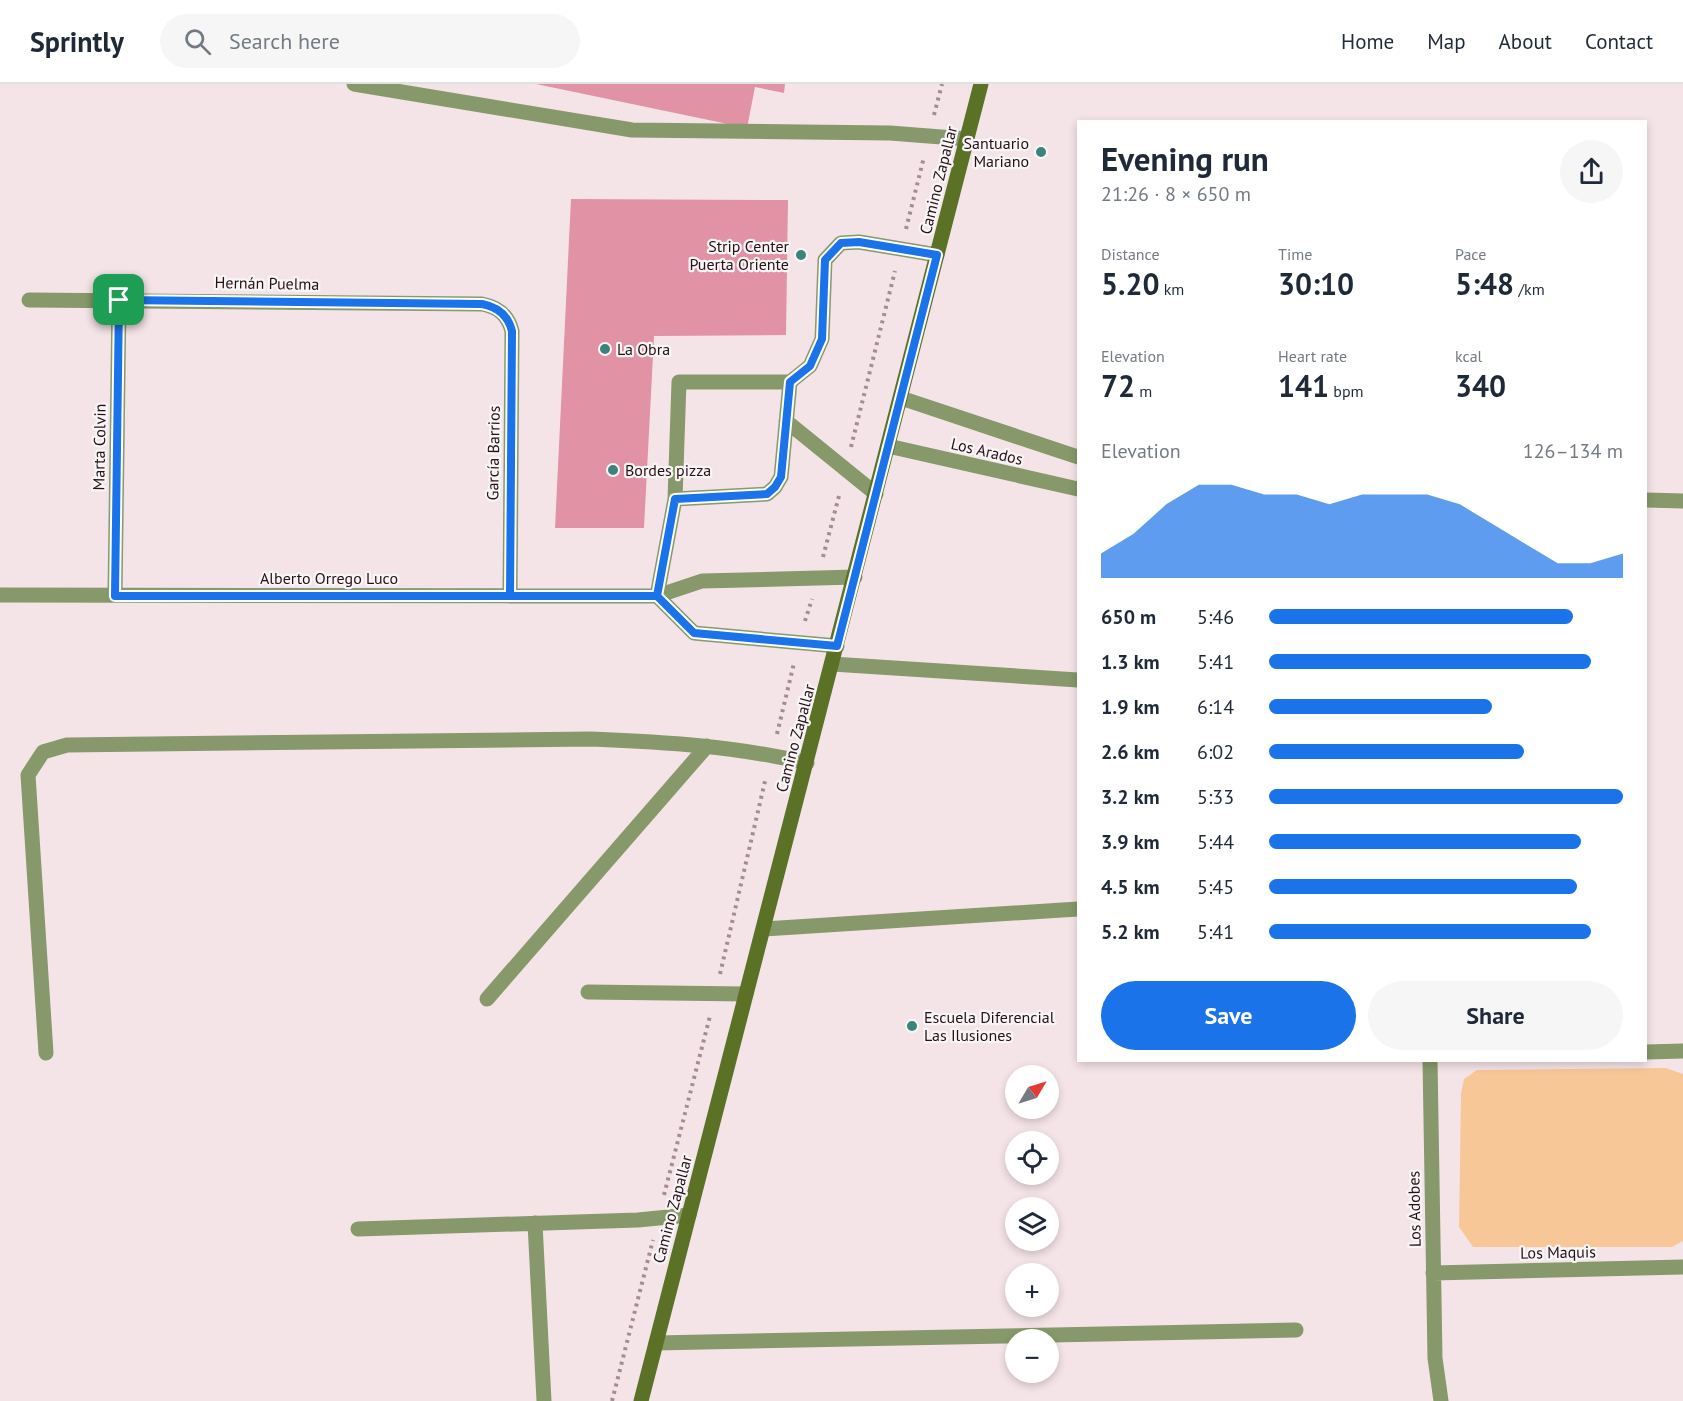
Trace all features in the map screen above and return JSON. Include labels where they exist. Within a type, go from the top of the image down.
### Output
[{"type":"street","points":[[354,84],[632,130],[890,133],[967,139]]},
{"type":"street","name":"Camino Zapallar","points":[[641,1401],[981,84]]},
{"type":"street","points":[[837,646],[694,633],[657,596],[675,499],[679,382],[790,382],[810,366],[822,339],[825,260],[841,243],[859,242],[937,255]]},
{"type":"street","name":"Hernán Puelma","points":[[29,300],[482,304],[502,313]]},
{"type":"street","name":"Marta Colvin","points":[[115,596],[119,300]]},
{"type":"street","name":"García Barrios","points":[[502,313],[512,331],[510,596]]},
{"type":"street","points":[[675,499],[767,494],[775,487],[781,477],[790,382]]},
{"type":"street","name":"Los Arados","points":[[901,398],[1077,457]]},
{"type":"street","points":[[786,421],[876,494]]},
{"type":"street","name":"Los Arados","points":[[888,446],[1077,489]]},
{"type":"street","points":[[1647,500],[1683,501]]},
{"type":"street","name":"Alberto Orrego Luco","points":[[0,595],[657,596],[702,581],[855,577]]},
{"type":"street","points":[[832,664],[1077,680]]},
{"type":"street","points":[[46,1053],[28,775],[43,752],[67,745],[602,739],[754,751],[807,763]]},
{"type":"street","points":[[487,999],[707,746]]},
{"type":"street","points":[[764,929],[1077,909]]},
{"type":"street","points":[[588,992],[746,994]]},
{"type":"street","points":[[1647,1052],[1683,1051]]},
{"type":"street","name":"Los Adobes","points":[[1430,1062],[1435,1358],[1441,1401]]},
{"type":"street","points":[[358,1229],[689,1215]]},
{"type":"street","points":[[535,1223],[544,1401]]},
{"type":"street","name":"Los Maquis","points":[[1433,1273],[1683,1267]]},
{"type":"street","points":[[656,1343],[1296,1330]]},
{"type":"shaded area","points":[[1666,1068],[1683,1074],[1683,1241],[1672,1247],[1473,1247],[1459,1227],[1461,1093],[1464,1079],[1477,1070]]},
{"type":"building","points":[[536,84],[785,84],[784,93],[755,87],[747,128]]},
{"type":"building","points":[[571,199],[788,200],[786,335],[654,336],[644,528],[555,528]]},
{"type":"place","name":"Santuario Mariano","points":[[1041,152]]},
{"type":"place","name":"Strip Center Puerta Oriente","points":[[801,255]]},
{"type":"place","name":"La Obra","points":[[605,349]]},
{"type":"place","name":"Bordes pizza","points":[[613,470]]},
{"type":"place","name":"Escuela Diferencial Las Ilusiones","points":[[912,1026]]},
{"type":"route","points":[[119,300],[115,596],[510,596],[583,596],[657,596],[675,499],[767,494],[781,477],[790,382],[810,366],[822,339],[825,260],[841,243],[859,242],[937,255],[837,646],[694,633],[657,596],[583,596],[510,596],[512,331],[507,318],[490,305],[119,300]]}]
